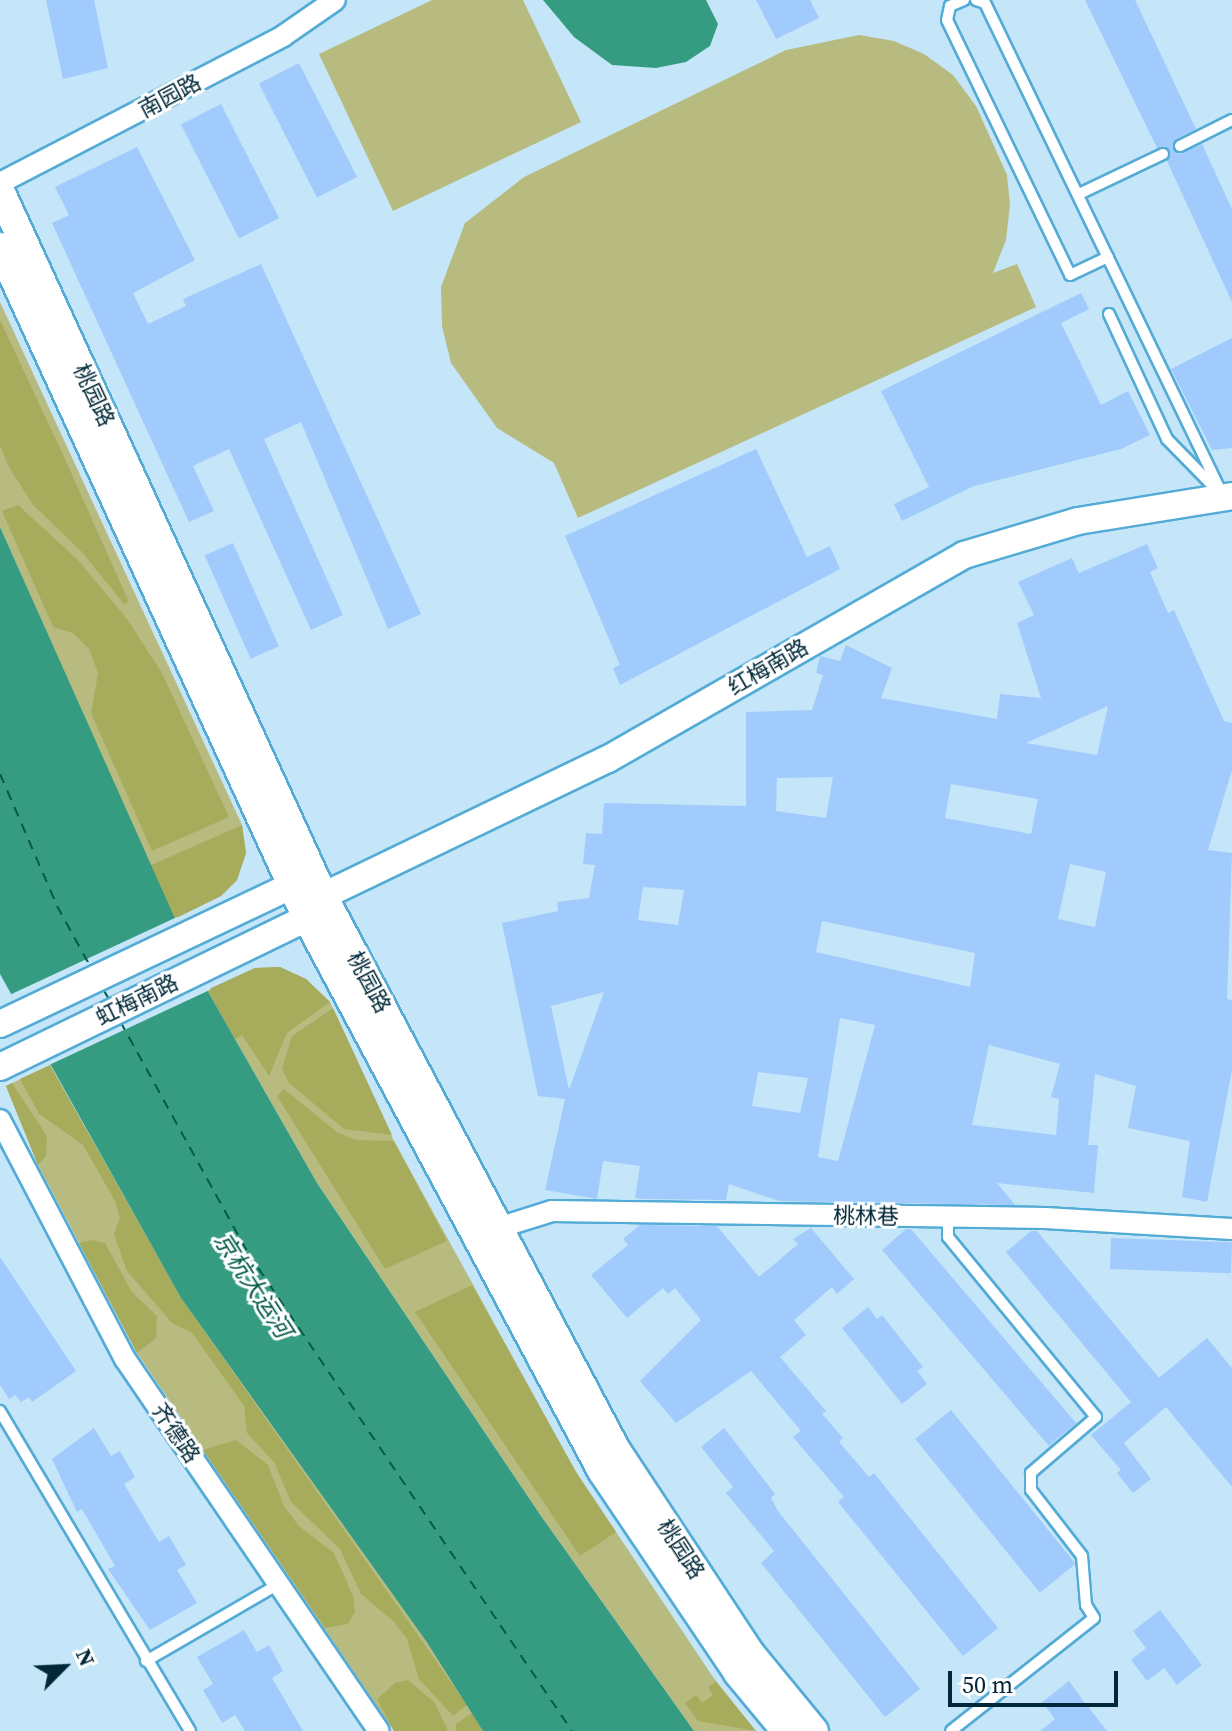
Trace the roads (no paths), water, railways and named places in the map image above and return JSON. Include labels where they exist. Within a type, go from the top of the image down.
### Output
[{"type":"main road","name":"桃园路","points":[[0,191],[315,907],[501,1227],[616,1450],[749,1652],[814,1731]]},
{"type":"main road","name":"桃园路","points":[[0,247],[291,886],[315,907]]},
{"type":"main road","points":[[315,907],[602,1471],[738,1673],[786,1731]]},
{"type":"street","name":"南园路","points":[[0,183],[283,36],[335,0]]},
{"type":"street","name":"红梅南路","points":[[275,933],[315,907],[608,759],[964,555],[1078,521],[1228,497]]},
{"type":"street","name":"虹梅南路","points":[[0,1024],[291,886]]},
{"type":"street","name":"虹梅南路","points":[[0,1067],[275,933]]},
{"type":"street","name":"齐德路","points":[[0,1120],[125,1359],[379,1731]]},
{"type":"street","name":"桃林巷","points":[[501,1227],[552,1211],[948,1217],[1232,1229]]},
{"type":"lane","points":[[964,0],[950,6],[947,20],[1070,275],[1108,257]]},
{"type":"lane","points":[[984,1],[1228,497]]},
{"type":"lane","points":[[1180,146],[1232,120]]},
{"type":"lane","points":[[1079,194],[1163,154]]},
{"type":"lane","points":[[1109,314],[1167,439],[1228,497]]},
{"type":"lane","points":[[948,1217],[948,1237],[1096,1417],[1031,1473],[1031,1490],[1082,1556],[1086,1605],[1094,1618],[951,1731]]},
{"type":"lane","points":[[0,1411],[190,1731]]},
{"type":"lane","points":[[146,1661],[279,1584]]},
{"type":"water","points":[[543,0],[706,0],[718,24],[710,46],[686,62],[656,68],[612,65],[574,37]]},
{"type":"water","name":"京杭大运河","points":[[0,527],[207,990],[317,1183],[541,1516],[694,1731],[483,1731],[426,1641],[181,1298],[0,974]]}]
